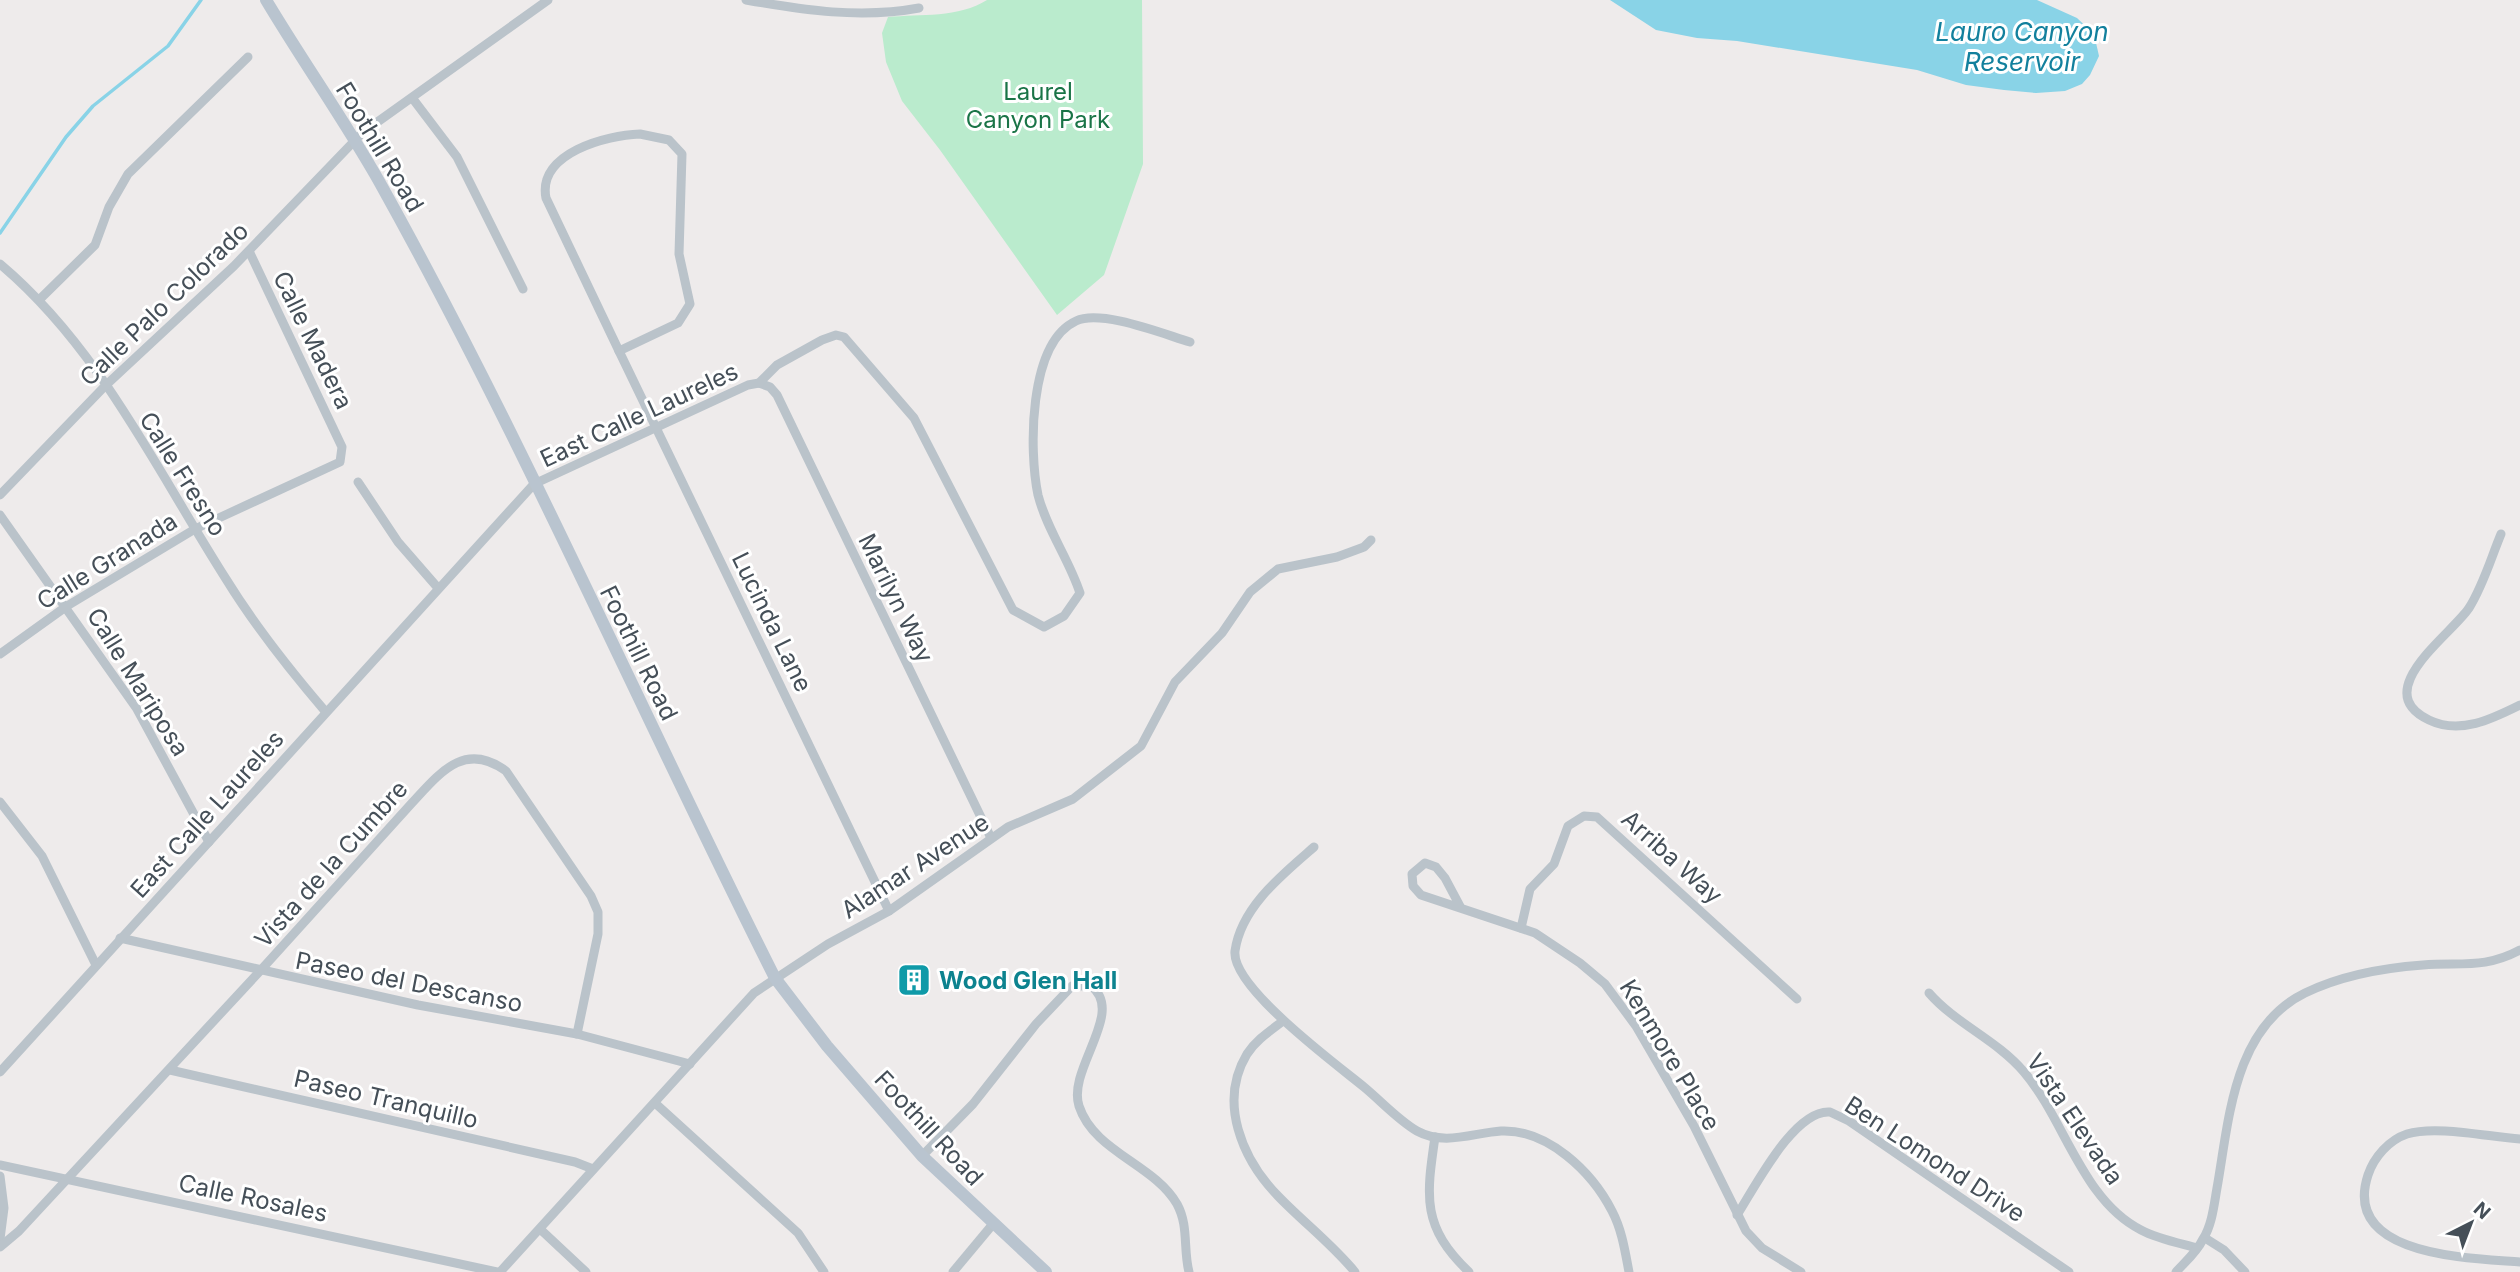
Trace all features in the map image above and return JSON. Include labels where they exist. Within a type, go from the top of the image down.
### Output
[{"type":"main road","name":"Foothill Road","points":[[266,0],[396,214],[534,484],[775,978],[833,1054],[922,1156],[1046,1272]]},
{"type":"street","name":"Calle Palo Colorado","points":[[0,495],[106,386],[249,251],[354,141],[375,123],[413,99],[548,0]]},
{"type":"street","points":[[746,0],[863,15],[919,8]]},
{"type":"street","points":[[39,300],[96,245],[109,207],[128,174],[248,57]]},
{"type":"street","points":[[413,99],[457,157],[523,289]]},
{"type":"street","name":"Lucinda Lane","points":[[619,351],[678,323],[686,314],[690,303],[678,234],[684,160],[674,144],[657,136],[623,135],[591,144],[553,169],[545,185],[546,198],[619,351],[889,911]]},
{"type":"street","name":"Calle Madera","points":[[249,251],[342,447]]},
{"type":"street","name":"Calle Fresno","points":[[0,264],[39,300],[80,348],[269,642],[325,711]]},
{"type":"street","name":"East Calle Laureles","points":[[0,1072],[325,711],[534,484],[748,385],[759,383],[777,365],[822,340],[836,335],[844,337],[914,418],[1013,610],[1044,627],[1064,616],[1080,593],[1052,534],[1038,494],[1033,405],[1039,377],[1055,341],[1076,321],[1104,318],[1190,342]]},
{"type":"street","name":"Marilyn Way","points":[[759,383],[770,387],[777,395],[991,838]]},
{"type":"street","name":"Calle Granada","points":[[0,654],[67,606],[195,529],[335,466],[343,457],[342,447]]},
{"type":"street","points":[[358,482],[398,542],[438,588]]},
{"type":"street","name":"Calle Mariposa","points":[[0,515],[67,606],[137,709],[209,842]]},
{"type":"street","points":[[2501,534],[2468,610],[2410,676],[2407,691],[2410,705],[2419,715],[2452,727],[2476,724],[2520,705]]},
{"type":"street","name":"Alamar Avenue","points":[[498,1272],[754,993],[889,911],[1008,827],[1073,799],[1141,746],[1175,682],[1223,633],[1250,592],[1268,575],[1278,569],[1353,552],[1371,540]]},
{"type":"street","name":"Vista de la Cumbre","points":[[0,1247],[19,1231],[170,1070],[442,772],[469,759],[489,761],[513,778],[591,896],[598,912],[598,934],[577,1034]]},
{"type":"street","points":[[0,802],[42,856],[96,965]]},
{"type":"street","name":"Arriba Way","points":[[1521,928],[1530,889],[1554,864],[1568,826],[1584,816],[1597,817],[1797,999]]},
{"type":"street","points":[[1314,847],[1250,912],[1235,952],[1240,971],[1283,1021],[1417,1131],[1435,1137],[1456,1138],[1514,1131],[1539,1139],[1562,1153],[1591,1179],[1613,1212],[1620,1229],[1629,1272]]},
{"type":"street","name":"Kenmore Place","points":[[1461,908],[1436,867],[1425,863],[1412,874],[1413,886],[1421,895],[1535,933],[1580,963],[1605,984],[1623,1007],[1694,1126],[1737,1215],[1762,1248],[1801,1272]]},
{"type":"street","name":"Paseo del Descanso","points":[[120,938],[260,971],[577,1034],[690,1064]]},
{"type":"street","points":[[2176,1272],[2205,1238],[2238,1075],[2256,1040],[2279,1012],[2305,993],[2354,974],[2424,965],[2482,965],[2504,960],[2520,950]]},
{"type":"street","points":[[922,1156],[973,1104],[1053,1005],[1072,986],[1091,986],[1102,1001],[1102,1018],[1080,1071],[1079,1105],[1102,1139],[1154,1179],[1176,1203],[1185,1225],[1184,1254],[1189,1272]]},
{"type":"street","name":"Vista Elevada","points":[[1929,993],[2006,1053],[2025,1073],[2101,1195],[2118,1213],[2144,1232],[2197,1248]]},
{"type":"street","points":[[1283,1021],[1256,1042],[1240,1069],[1233,1098],[1236,1122],[1263,1178],[1355,1272]]},
{"type":"street","name":"Paseo Tranquillo","points":[[170,1070],[575,1162],[593,1169]]},
{"type":"street","points":[[654,1103],[798,1233],[824,1272]]},
{"type":"street","name":"Ben Lomond Drive","points":[[1737,1215],[1793,1131],[1810,1117],[1830,1112],[1849,1121],[2068,1272]]},
{"type":"street","points":[[2520,1139],[2435,1131],[2405,1134],[2393,1141],[2374,1162],[2365,1189],[2371,1219],[2397,1242],[2439,1254],[2520,1262]]},
{"type":"street","points":[[1435,1137],[1428,1206],[1445,1247],[1469,1272]]},
{"type":"street","name":"Calle Rosales","points":[[0,1165],[68,1177],[498,1272]]},
{"type":"street","points":[[0,1177],[4,1208],[0,1239]]},
{"type":"street","points":[[953,1272],[993,1224]]},
{"type":"street","points":[[540,1229],[586,1272]]},
{"type":"street","points":[[2205,1238],[2224,1250],[2245,1272]]},
{"type":"green space","name":"Laurel Canyon Park","points":[[987,0],[1142,0],[1143,164],[1104,275],[1057,315],[902,101],[886,62],[882,33],[888,17],[964,10]]},
{"type":"water","name":"Lauro Canyon Reservoir","points":[[1610,0],[2037,0],[2077,18],[2094,34],[2099,56],[2090,75],[2082,84],[2065,91],[2036,93],[2004,90],[1966,85],[1917,70],[1656,30]]},
{"type":"waterway","points":[[0,233],[66,137],[93,106],[168,46],[201,0]]},
{"type":"place","name":"Wood Glen Hall","points":[[914,980]]}]
